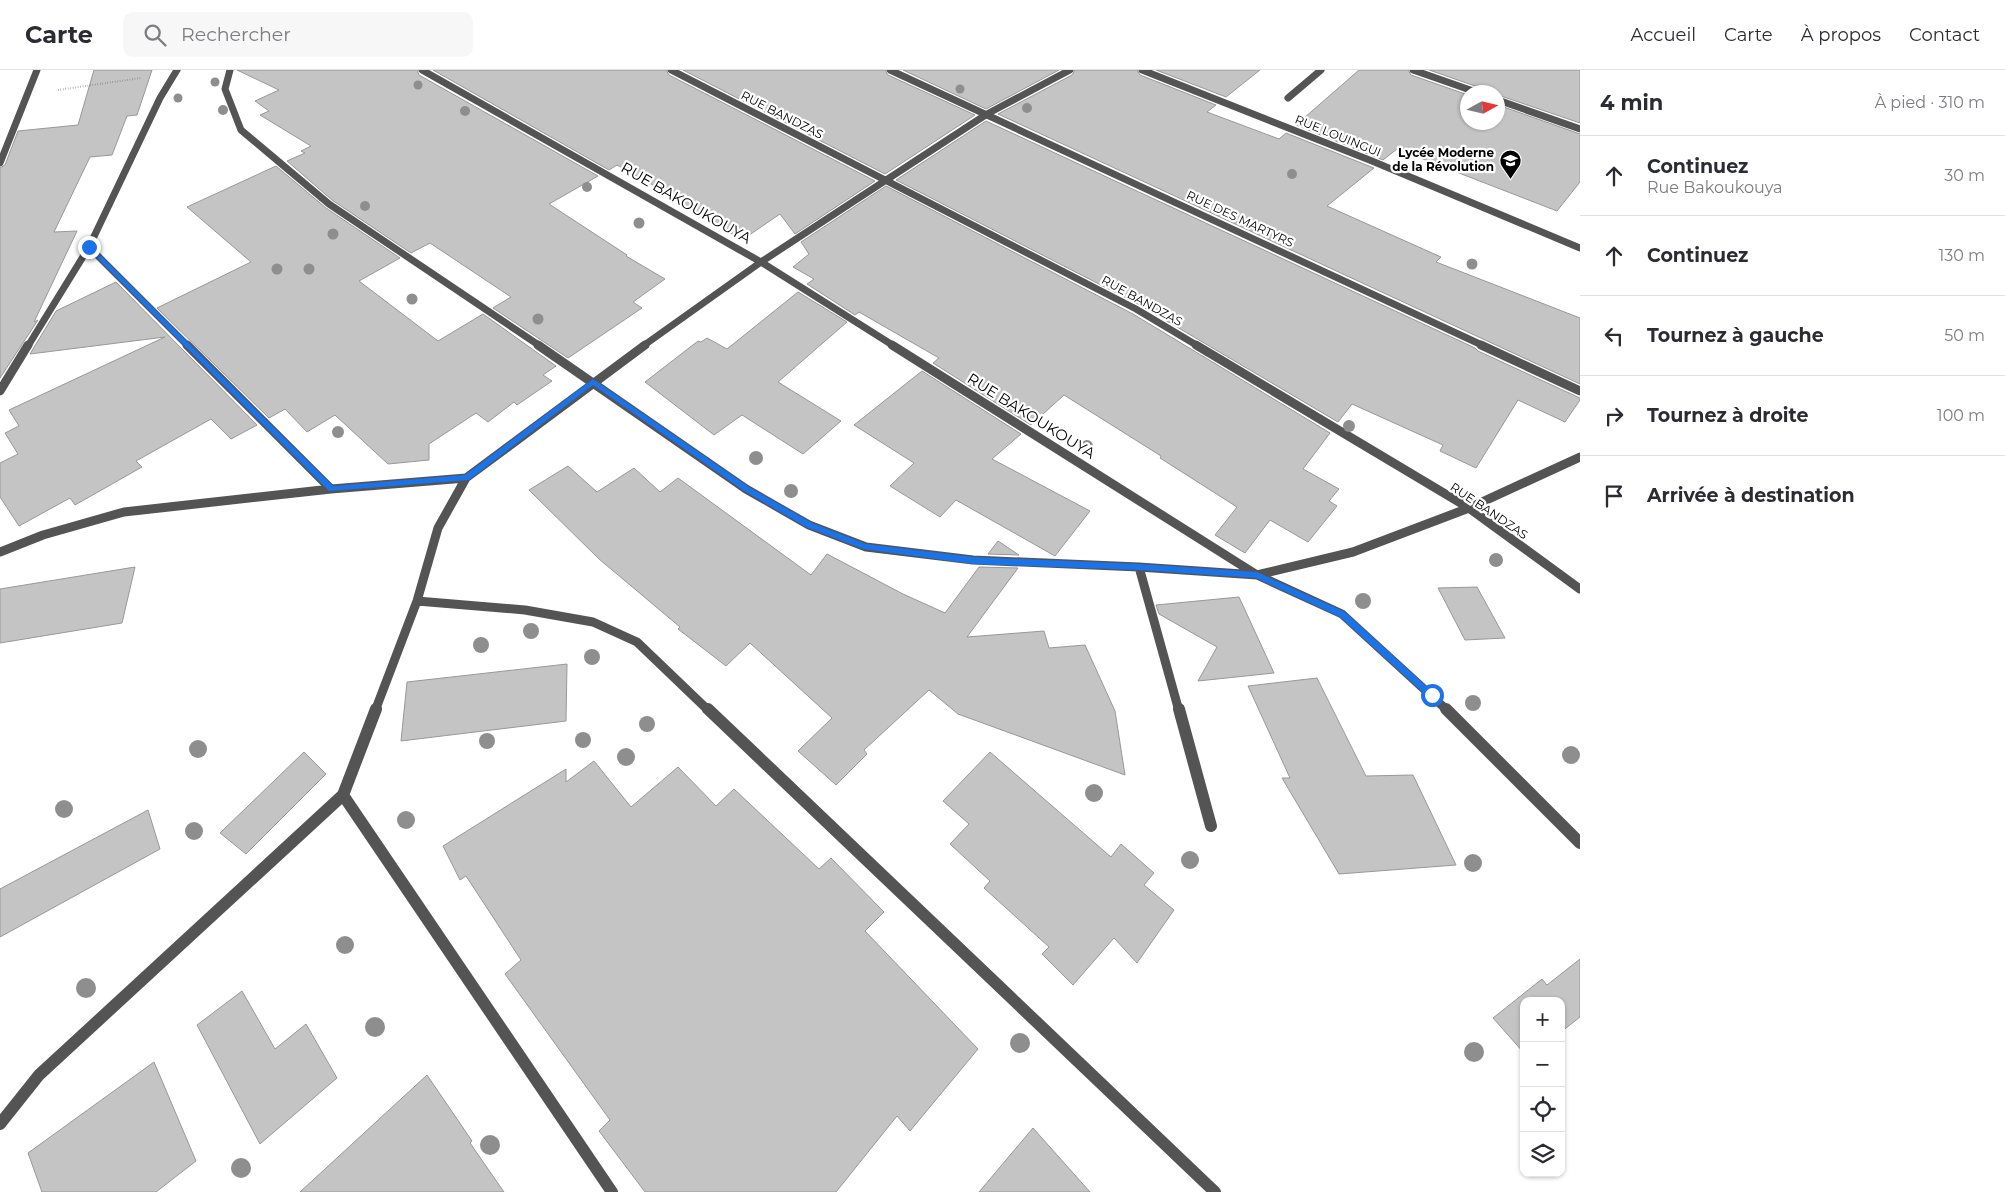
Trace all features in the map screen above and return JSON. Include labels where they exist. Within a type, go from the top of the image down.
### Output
[{"type":"street","points":[[0,163],[37,70]]},
{"type":"street","points":[[0,391],[89,247],[160,98],[177,71],[184,70]]},
{"type":"street","points":[[230,70],[225,89],[241,130],[329,204],[593,382],[746,489],[809,525],[866,547],[973,560],[1139,567],[1257,575],[1353,552],[1469,508],[1580,457]]},
{"type":"street","name":"RUE BAKOUKOUYA","points":[[422,70],[761,262],[1257,575],[1342,614],[1432,695],[1580,843]]},
{"type":"street","name":"RUE BANDZAS","points":[[671,70],[1136,309],[1469,508],[1580,589]]},
{"type":"street","name":"RUE DES MARTYRS","points":[[890,70],[1580,391]]},
{"type":"street","points":[[0,1124],[39,1075],[343,795],[417,601],[438,528],[466,478],[593,382],[761,262],[987,114],[1070,70]]},
{"type":"street","name":"RUE LOUINGUI","points":[[1142,70],[1580,248]]},
{"type":"street","points":[[1288,98],[1321,70]]},
{"type":"street","points":[[1413,70],[1460,86]]},
{"type":"street","points":[[1505,103],[1580,130]]},
{"type":"street","points":[[89,247],[331,489]]},
{"type":"street","points":[[0,552],[43,535],[124,512],[331,489],[466,478]]},
{"type":"street","points":[[1139,567],[1211,826]]},
{"type":"street","points":[[417,601],[535,611],[593,622],[637,642],[1214,1191]]},
{"type":"street","points":[[343,795],[612,1192]]},
{"type":"path","points":[[27,95],[177,71]]},
{"type":"building","points":[[94,70],[152,70],[137,115],[127,116],[112,155],[90,157],[54,232],[77,231],[34,322],[38,320],[0,378],[0,168],[5,165],[18,131],[78,125]]},
{"type":"building","points":[[237,70],[417,70],[419,75],[598,176],[549,204],[626,256],[665,279],[633,302],[642,308],[568,358],[493,308],[511,297],[430,243],[411,253],[332,200],[287,161],[305,153],[301,151],[311,146],[260,115],[269,111],[255,101],[279,90]]},
{"type":"building","points":[[433,70],[666,70],[669,75],[875,181],[795,234],[780,214],[742,240],[683,204],[685,203],[617,165],[609,170]]},
{"type":"building","points":[[683,70],[885,70],[888,75],[975,115],[885,174]]},
{"type":"building","points":[[903,70],[1059,70],[986,109]]},
{"type":"building","points":[[1075,70],[1137,70],[1140,75],[1216,105],[1207,112],[1279,139],[1286,133],[1374,168],[1327,206],[1441,257],[1436,262],[1580,318],[1580,384],[998,114],[1072,75]]},
{"type":"building","points":[[1156,70],[1260,70],[1226,97]]},
{"type":"building","points":[[1359,70],[1408,70],[1411,75],[1460,92],[1460,130],[1505,130],[1505,107],[1580,134],[1580,182],[1557,211],[1397,149],[1383,160],[1296,125]]},
{"type":"building","points":[[1429,70],[1580,70],[1580,123],[1505,97],[1505,85],[1472,85]]},
{"type":"building","points":[[986,121],[1475,348],[1580,398],[1580,400],[1565,422],[1518,400],[1476,468],[1440,451],[1443,445],[1352,404],[1338,422],[1138,304],[896,180]]},
{"type":"building","points":[[276,166],[326,208],[400,258],[359,281],[438,341],[483,314],[556,366],[543,375],[552,381],[517,405],[514,402],[488,422],[476,413],[429,444],[429,460],[388,464],[335,415],[307,432],[285,409],[269,418],[157,308],[251,262],[187,207]]},
{"type":"building","points":[[886,186],[1133,314],[1330,433],[1303,469],[1339,489],[1329,501],[1337,506],[1308,542],[1270,520],[1245,553],[1215,535],[1237,507],[1160,458],[1161,456],[1064,395],[1031,425],[933,363],[939,358],[859,312],[855,315],[807,284],[814,279],[793,267],[809,254],[801,242]]},
{"type":"building","points":[[116,282],[257,425],[231,439],[211,419],[136,461],[142,467],[75,505],[70,498],[19,526],[0,497],[0,463],[18,454],[5,433],[19,426],[9,410],[165,337],[30,354],[56,311]]},
{"type":"building","points":[[798,292],[847,322],[778,382],[841,421],[803,454],[742,415],[714,435],[645,382],[698,341],[701,342],[707,338],[727,349]]},
{"type":"building","points":[[922,371],[1021,434],[992,459],[1090,511],[1055,556],[956,500],[940,517],[890,486],[914,463],[854,425]]},
{"type":"building","points":[[568,466],[597,492],[634,468],[660,492],[678,478],[811,575],[827,554],[903,594],[945,613],[979,567],[1018,568],[967,637],[1044,631],[1049,648],[1085,645],[1115,711],[1125,775],[958,714],[929,690],[864,750],[867,754],[836,785],[798,751],[832,718],[750,643],[726,666],[678,629],[680,627],[599,559],[529,490]]},
{"type":"building","points":[[998,541],[1019,555],[988,554]]},
{"type":"building","points":[[135,567],[122,623],[0,643],[0,589]]},
{"type":"building","points":[[1477,587],[1505,638],[1465,640],[1438,588]]},
{"type":"building","points":[[1239,597],[1274,673],[1198,681],[1217,647],[1159,614],[1156,605]]},
{"type":"building","points":[[567,664],[566,721],[401,741],[407,682]]},
{"type":"building","points":[[1317,678],[1366,776],[1413,775],[1456,865],[1339,874],[1282,778],[1290,778],[1248,686]]},
{"type":"building","points":[[304,752],[326,774],[246,854],[220,833]]},
{"type":"building","points":[[990,752],[1111,857],[1121,844],[1154,873],[1144,885],[1174,910],[1137,963],[1114,938],[1073,985],[1042,954],[1049,947],[984,888],[990,881],[950,844],[969,824],[943,801]]},
{"type":"building","points":[[594,761],[631,807],[678,767],[716,806],[734,789],[819,869],[831,858],[884,912],[865,931],[978,1049],[910,1131],[897,1116],[836,1192],[645,1192],[599,1131],[610,1120],[505,974],[521,960],[466,876],[460,880],[443,846],[566,769],[566,782]]},
{"type":"building","points":[[148,810],[160,849],[0,937],[0,889]]},
{"type":"building","points":[[1580,959],[1580,1017],[1565,1029],[1565,997],[1520,997],[1520,1048],[1493,1018],[1542,979],[1547,985]]},
{"type":"building","points":[[242,991],[275,1049],[306,1024],[337,1078],[260,1144],[197,1025]]},
{"type":"building","points":[[154,1062],[196,1161],[156,1192],[42,1192],[28,1153]]},
{"type":"building","points":[[427,1075],[504,1192],[300,1192]]},
{"type":"building","points":[[1033,1128],[1090,1192],[979,1192]]},
{"type":"place","name":"Lycée Moderne de la Révolution","points":[[1510,179]]},
{"type":"route","points":[[89,247],[331,489],[466,478],[593,382],[746,489],[809,525],[866,547],[973,560],[1139,567],[1257,575],[1342,614],[1432,695]]}]
